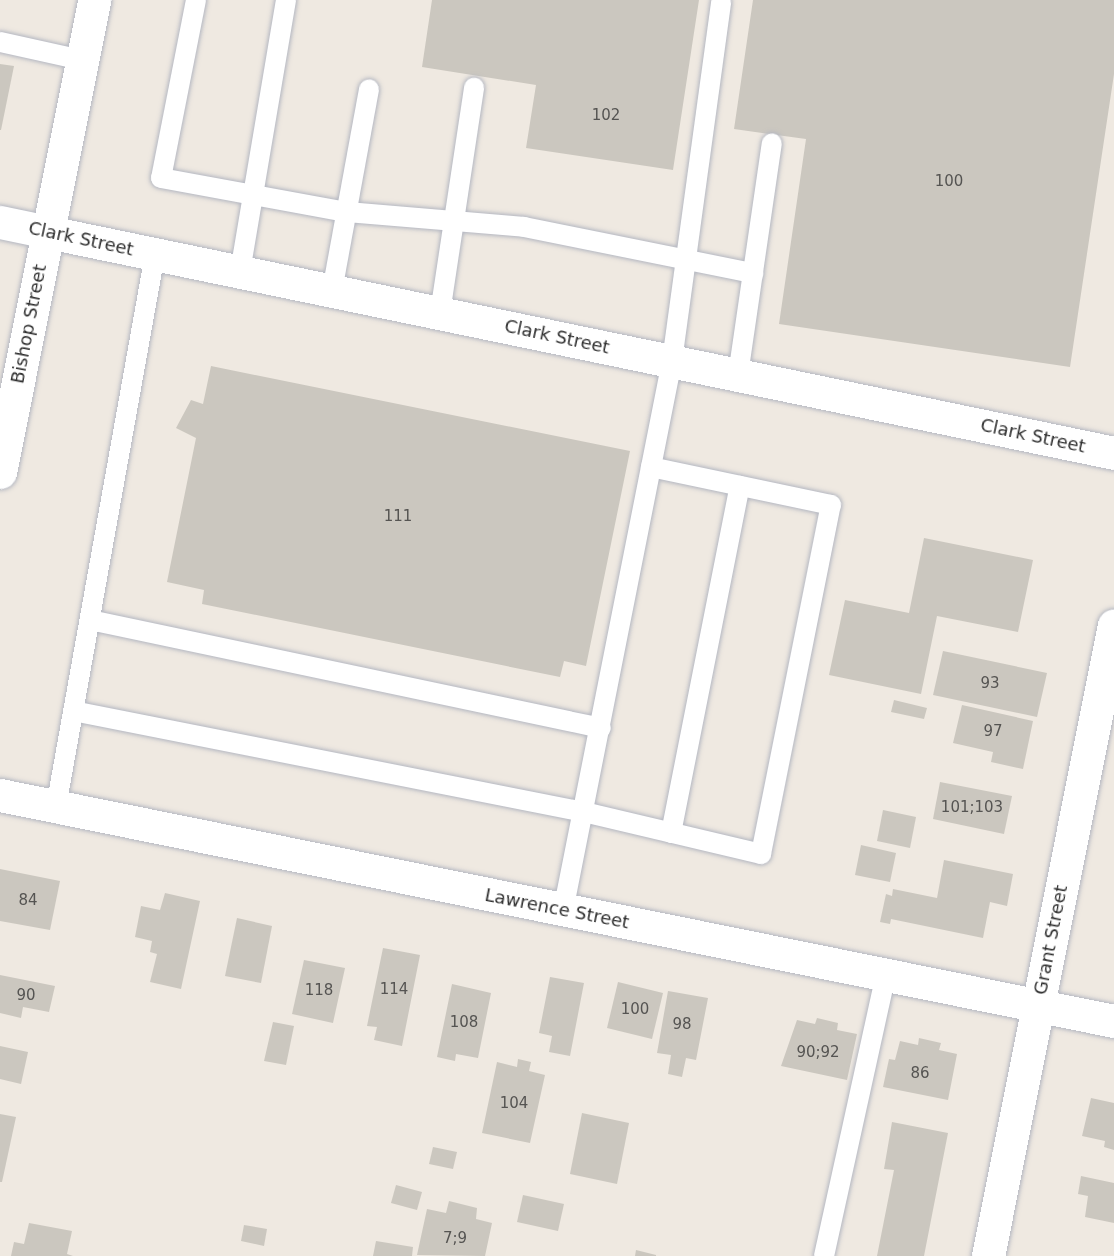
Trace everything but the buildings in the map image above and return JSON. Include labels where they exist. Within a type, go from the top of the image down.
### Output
[{"type":"street","name":"Bishop Street","points":[[0,472],[94,0]]},
{"type":"street","name":"Clark Street","points":[[0,222],[1114,453]]},
{"type":"street","name":"Grant Street","points":[[988,1256],[1114,625]]},
{"type":"street","name":"Lawrence Street","points":[[0,795],[1114,1021]]},
{"type":"lane","points":[[196,0],[161,178],[346,212],[524,227],[686,262],[753,273]]},
{"type":"lane","points":[[240,272],[286,0]]},
{"type":"lane","points":[[563,911],[672,361],[722,2]]},
{"type":"lane","points":[[0,42],[82,60]]},
{"type":"lane","points":[[440,313],[474,88]]},
{"type":"lane","points":[[332,291],[369,89]]},
{"type":"lane","points":[[738,375],[772,142]]},
{"type":"lane","points":[[56,807],[155,254]]},
{"type":"lane","points":[[73,711],[584,812],[761,854],[831,505],[651,467]]},
{"type":"lane","points":[[671,833],[740,486]]},
{"type":"lane","points":[[90,620],[601,728]]},
{"type":"lane","points":[[824,1256],[886,975]]}]
